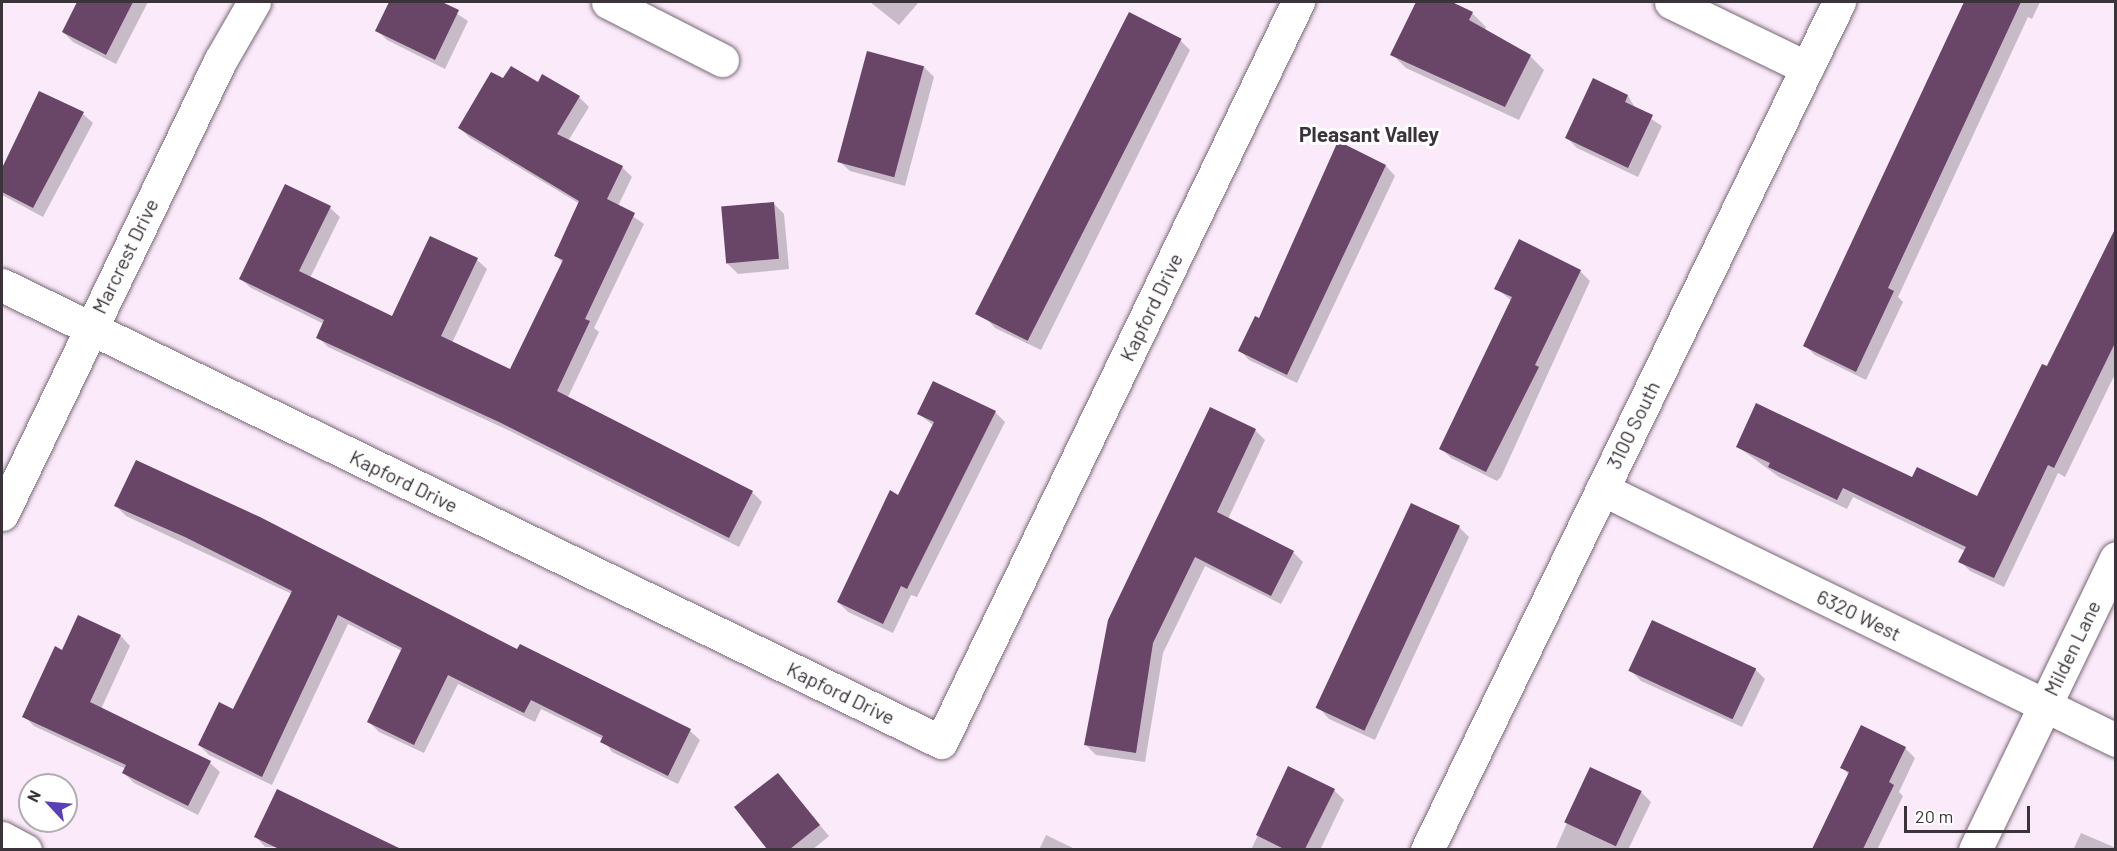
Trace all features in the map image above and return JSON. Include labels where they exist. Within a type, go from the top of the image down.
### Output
[{"type":"street","name":"Marcrest Drive","points":[[2,514],[220,61],[254,2]]},
{"type":"street","points":[[608,2],[722,60]]},
{"type":"street","name":"Kapford Drive","points":[[2,285],[941,742],[1298,2]]},
{"type":"street","points":[[1671,2],[1807,68]]},
{"type":"street","name":"3100 South","points":[[1427,849],[1839,2]]},
{"type":"street","name":"6320 West","points":[[1602,489],[2115,740]]},
{"type":"street","name":"Milden Lane","points":[[1975,849],[2115,558]]},
{"type":"street","points":[[2,838],[25,849]]},
{"type":"building","points":[[77,2],[133,2],[106,55],[62,32]]},
{"type":"building","points":[[389,2],[442,2],[459,10],[435,60],[375,31]]},
{"type":"building","points":[[1416,2],[1452,2],[1473,12],[1469,20],[1531,55],[1505,107],[1390,55]]},
{"type":"building","points":[[1964,2],[2021,2],[1888,288],[1894,291],[1856,372],[1803,346]]},
{"type":"building","points":[[1129,12],[1182,39],[1028,341],[975,314]]},
{"type":"building","points":[[867,51],[924,66],[894,177],[837,162]]},
{"type":"building","points":[[511,66],[538,82],[542,74],[580,96],[557,134],[623,166],[607,199],[635,213],[585,319],[590,321],[557,391],[753,491],[729,538],[499,422],[316,338],[324,320],[239,279],[285,184],[331,206],[299,271],[392,316],[430,236],[478,258],[441,336],[510,369],[563,260],[554,256],[579,201],[458,128],[491,72],[503,78]]},
{"type":"building","points":[[1593,78],[1628,95],[1625,102],[1653,115],[1628,168],[1565,138]]},
{"type":"building","points":[[39,91],[84,112],[33,208],[2,192],[2,168]]},
{"type":"building","points":[[1338,141],[1386,165],[1287,375],[1238,351],[1255,316],[1259,318]]},
{"type":"building","points":[[774,202],[779,259],[726,263],[721,207]]},
{"type":"building","points":[[2115,229],[2115,343],[2054,468],[2048,465],[1994,578],[1958,562],[1966,547],[1843,488],[1837,500],[1768,467],[1770,463],[1736,447],[1756,403],[1912,477],[1917,467],[1977,496],[2042,364],[2047,366]]},
{"type":"building","points":[[1519,239],[1581,270],[1535,365],[1539,367],[1486,472],[1439,449],[1512,297],[1494,289]]},
{"type":"building","points":[[933,381],[996,411],[907,589],[901,586],[883,624],[837,602],[890,490],[898,495],[934,422],[917,414]]},
{"type":"building","points":[[1210,407],[1256,429],[1217,512],[1294,551],[1271,596],[1195,557],[1153,643],[1136,753],[1084,745],[1108,620]]},
{"type":"building","points":[[136,460],[260,517],[517,649],[520,644],[691,729],[668,776],[600,742],[603,736],[531,700],[524,713],[448,675],[414,745],[367,722],[402,648],[338,615],[262,777],[198,745],[219,702],[233,709],[292,591],[185,537],[114,506]]},
{"type":"building","points":[[1411,503],[1460,526],[1364,731],[1315,708]]},
{"type":"building","points":[[78,615],[121,635],[90,702],[211,761],[188,806],[122,773],[126,765],[22,717],[55,646],[62,650]]},
{"type":"building","points":[[1652,620],[1756,669],[1733,719],[1628,671]]},
{"type":"building","points":[[1861,725],[1906,747],[1889,782],[1894,785],[1863,849],[1812,849],[1849,772],[1840,768]]},
{"type":"building","points":[[1288,766],[1335,789],[1305,849],[1284,849],[1256,835]]},
{"type":"building","points":[[1590,767],[1642,791],[1616,846],[1564,822]]},
{"type":"building","points":[[778,773],[820,825],[790,849],[767,849],[734,807]]},
{"type":"building","points":[[277,789],[401,849],[279,849],[254,837]]},
{"type":"district","name":"Pleasant Valley","points":[[1369,134]]}]
